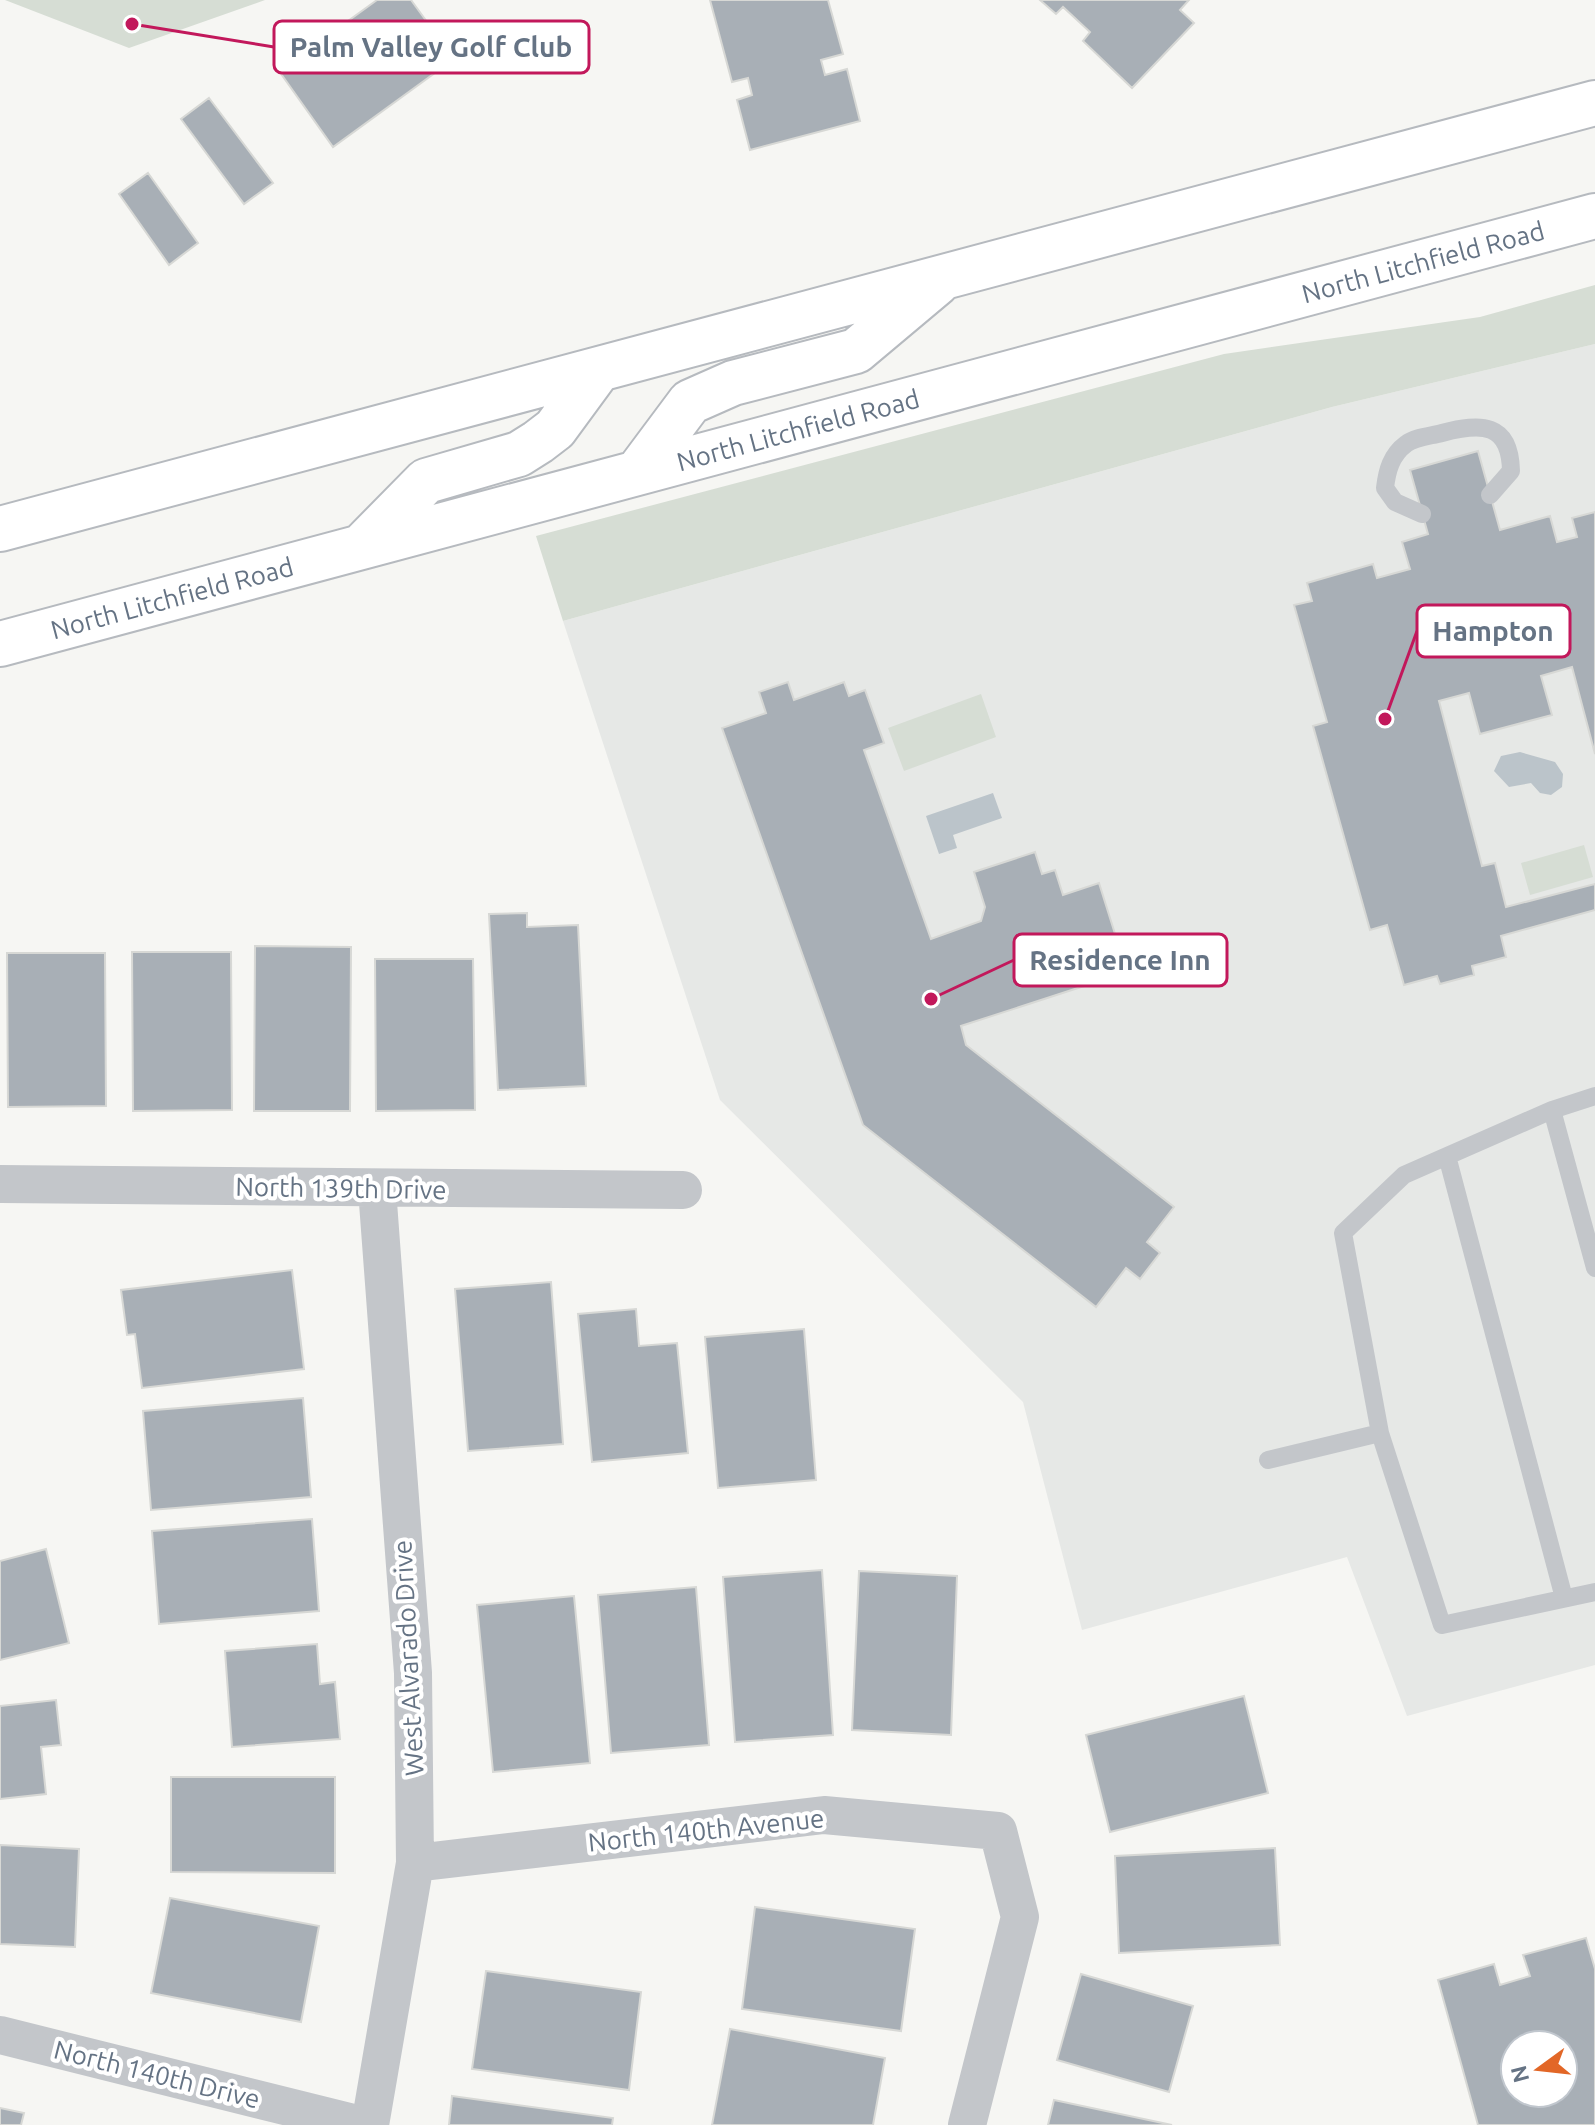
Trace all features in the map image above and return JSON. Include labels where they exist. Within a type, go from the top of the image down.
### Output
[{"type":"main road","points":[[0,529],[1595,103]]},
{"type":"main road","name":"North Litchfield Road","points":[[0,644],[1595,216]]},
{"type":"main road","points":[[637,473],[690,402],[733,383],[856,351],[948,274]]},
{"type":"main road","points":[[361,547],[426,481],[519,454],[538,442],[555,429],[599,369]]},
{"type":"street","name":"North 139th Drive","points":[[0,1184],[683,1190]]},
{"type":"street","name":"West Alvarado Drive","points":[[370,2125],[415,1863],[413,1673],[377,1189]]},
{"type":"street","name":"North 140th Avenue","points":[[415,1863],[824,1815],[998,1831],[1020,1917],[967,2125]]},
{"type":"street","name":"North 140th Drive","points":[[0,2035],[361,2125]]},
{"type":"lane","points":[[1422,514],[1395,502],[1385,488],[1387,469],[1408,442],[1474,425],[1489,428],[1502,437],[1511,452],[1511,471],[1490,495]]},
{"type":"lane","points":[[1595,1096],[1552,1110],[1404,1175],[1343,1233],[1380,1433],[1442,1625],[1595,1592]]},
{"type":"lane","points":[[1552,1110],[1595,1268]]},
{"type":"lane","points":[[1447,1156],[1564,1598]]},
{"type":"lane","points":[[1268,1460],[1380,1433]]},
{"type":"shaded area","points":[[5,0],[265,0],[129,48]]},
{"type":"shaded area","points":[[1595,285],[1595,344],[1332,407],[563,621],[536,536],[1224,354],[1480,317]]},
{"type":"shaded area","points":[[1595,344],[1595,1665],[1407,1716],[1347,1557],[1082,1630],[1023,1402],[720,1100],[563,621],[1332,407]]},
{"type":"shaded area","points":[[981,694],[996,737],[904,771],[888,728]]},
{"type":"shaded area","points":[[1520,752],[1555,762],[1563,774],[1562,787],[1551,795],[1540,793],[1531,783],[1509,787],[1494,771],[1501,756]]},
{"type":"shaded area","points":[[993,793],[1002,818],[953,835],[957,848],[939,854],[926,816]]},
{"type":"shaded area","points":[[1584,845],[1593,877],[1530,895],[1521,863]]},
{"type":"building","points":[[377,0],[411,0],[454,59],[333,147],[279,71]]},
{"type":"building","points":[[710,0],[828,0],[843,54],[821,60],[825,75],[847,69],[860,121],[750,150],[737,100],[752,95],[748,78],[732,82]]},
{"type":"building","points":[[1040,0],[1189,0],[1180,10],[1194,23],[1132,88],[1083,41],[1090,32],[1063,7],[1056,14]]},
{"type":"building","points":[[209,98],[273,183],[244,204],[181,119]]},
{"type":"building","points":[[148,173],[198,243],[169,265],[119,194]]},
{"type":"building","points":[[1478,451],[1500,530],[1550,516],[1557,542],[1577,537],[1572,518],[1595,512],[1595,754],[1572,667],[1541,676],[1552,715],[1480,734],[1469,693],[1439,701],[1482,866],[1495,863],[1506,907],[1595,884],[1595,910],[1501,936],[1506,957],[1472,966],[1474,975],[1440,984],[1437,976],[1404,985],[1387,925],[1370,930],[1313,726],[1327,722],[1294,605],[1312,601],[1307,583],[1373,564],[1377,578],[1410,569],[1402,542],[1428,534],[1410,470]]},
{"type":"building","points":[[788,682],[794,700],[844,682],[849,696],[865,690],[884,743],[864,750],[931,939],[981,921],[985,907],[974,872],[1035,852],[1042,874],[1055,870],[1063,895],[1099,883],[1127,972],[961,1026],[966,1045],[1174,1207],[1147,1242],[1160,1253],[1140,1279],[1126,1268],[1096,1307],[863,1125],[722,728],[766,713],[759,692]]},
{"type":"building","points":[[527,913],[527,927],[578,925],[586,1086],[498,1090],[489,914]]},
{"type":"building","points":[[255,946],[351,947],[350,1111],[254,1111]]},
{"type":"building","points":[[132,952],[231,952],[232,1110],[133,1111]]},
{"type":"building","points":[[7,953],[105,953],[106,1106],[8,1107]]},
{"type":"building","points":[[375,959],[473,959],[475,1110],[376,1111]]},
{"type":"building","points":[[292,1270],[304,1369],[142,1388],[135,1334],[127,1335],[121,1290]]},
{"type":"building","points":[[551,1282],[563,1444],[468,1451],[455,1289]]},
{"type":"building","points":[[636,1309],[639,1346],[677,1343],[688,1453],[592,1462],[578,1314]]},
{"type":"building","points":[[804,1329],[816,1480],[718,1488],[705,1337]]},
{"type":"building","points":[[303,1398],[311,1497],[151,1510],[143,1411]]},
{"type":"building","points":[[312,1519],[319,1611],[159,1624],[152,1531]]},
{"type":"building","points":[[46,1549],[69,1643],[0,1660],[0,1561]]},
{"type":"building","points":[[822,1570],[833,1735],[735,1742],[723,1577]]},
{"type":"building","points":[[859,1571],[957,1576],[951,1735],[852,1730]]},
{"type":"building","points":[[696,1587],[709,1745],[611,1753],[598,1595]]},
{"type":"building","points":[[574,1596],[590,1763],[493,1772],[477,1605]]},
{"type":"building","points":[[317,1644],[320,1684],[335,1682],[340,1739],[232,1747],[225,1651]]},
{"type":"building","points":[[1244,1696],[1268,1793],[1110,1832],[1086,1735]]},
{"type":"building","points":[[56,1700],[61,1745],[41,1747],[46,1794],[0,1799],[0,1706]]},
{"type":"building","points":[[171,1777],[335,1777],[335,1873],[171,1872]]},
{"type":"building","points":[[0,1845],[79,1849],[75,1947],[0,1944]]},
{"type":"building","points":[[1275,1848],[1280,1945],[1119,1953],[1115,1856]]},
{"type":"building","points":[[170,1898],[319,1926],[301,2022],[151,1993]]},
{"type":"building","points":[[755,1907],[915,1929],[901,2031],[742,2009]]},
{"type":"building","points":[[1586,1938],[1595,1969],[1595,2125],[1478,2125],[1438,1980],[1494,1964],[1500,1985],[1530,1976],[1523,1955]]},
{"type":"building","points":[[486,1971],[641,1992],[629,2090],[472,2069]]},
{"type":"building","points":[[1081,1974],[1193,2006],[1169,2092],[1057,2060]]},
{"type":"building","points":[[730,2029],[885,2058],[873,2125],[712,2125]]},
{"type":"building","points":[[452,2096],[613,2118],[612,2125],[449,2125]]},
{"type":"building","points":[[1054,2100],[1172,2125],[1048,2125]]},
{"type":"building","points":[[0,2108],[24,2113],[21,2125],[0,2125]]},
{"type":"place","name":"Palm Valley Golf Club","points":[[132,24]]},
{"type":"place","name":"Hampton","points":[[1385,719]]},
{"type":"place","name":"Residence Inn","points":[[931,999]]}]
